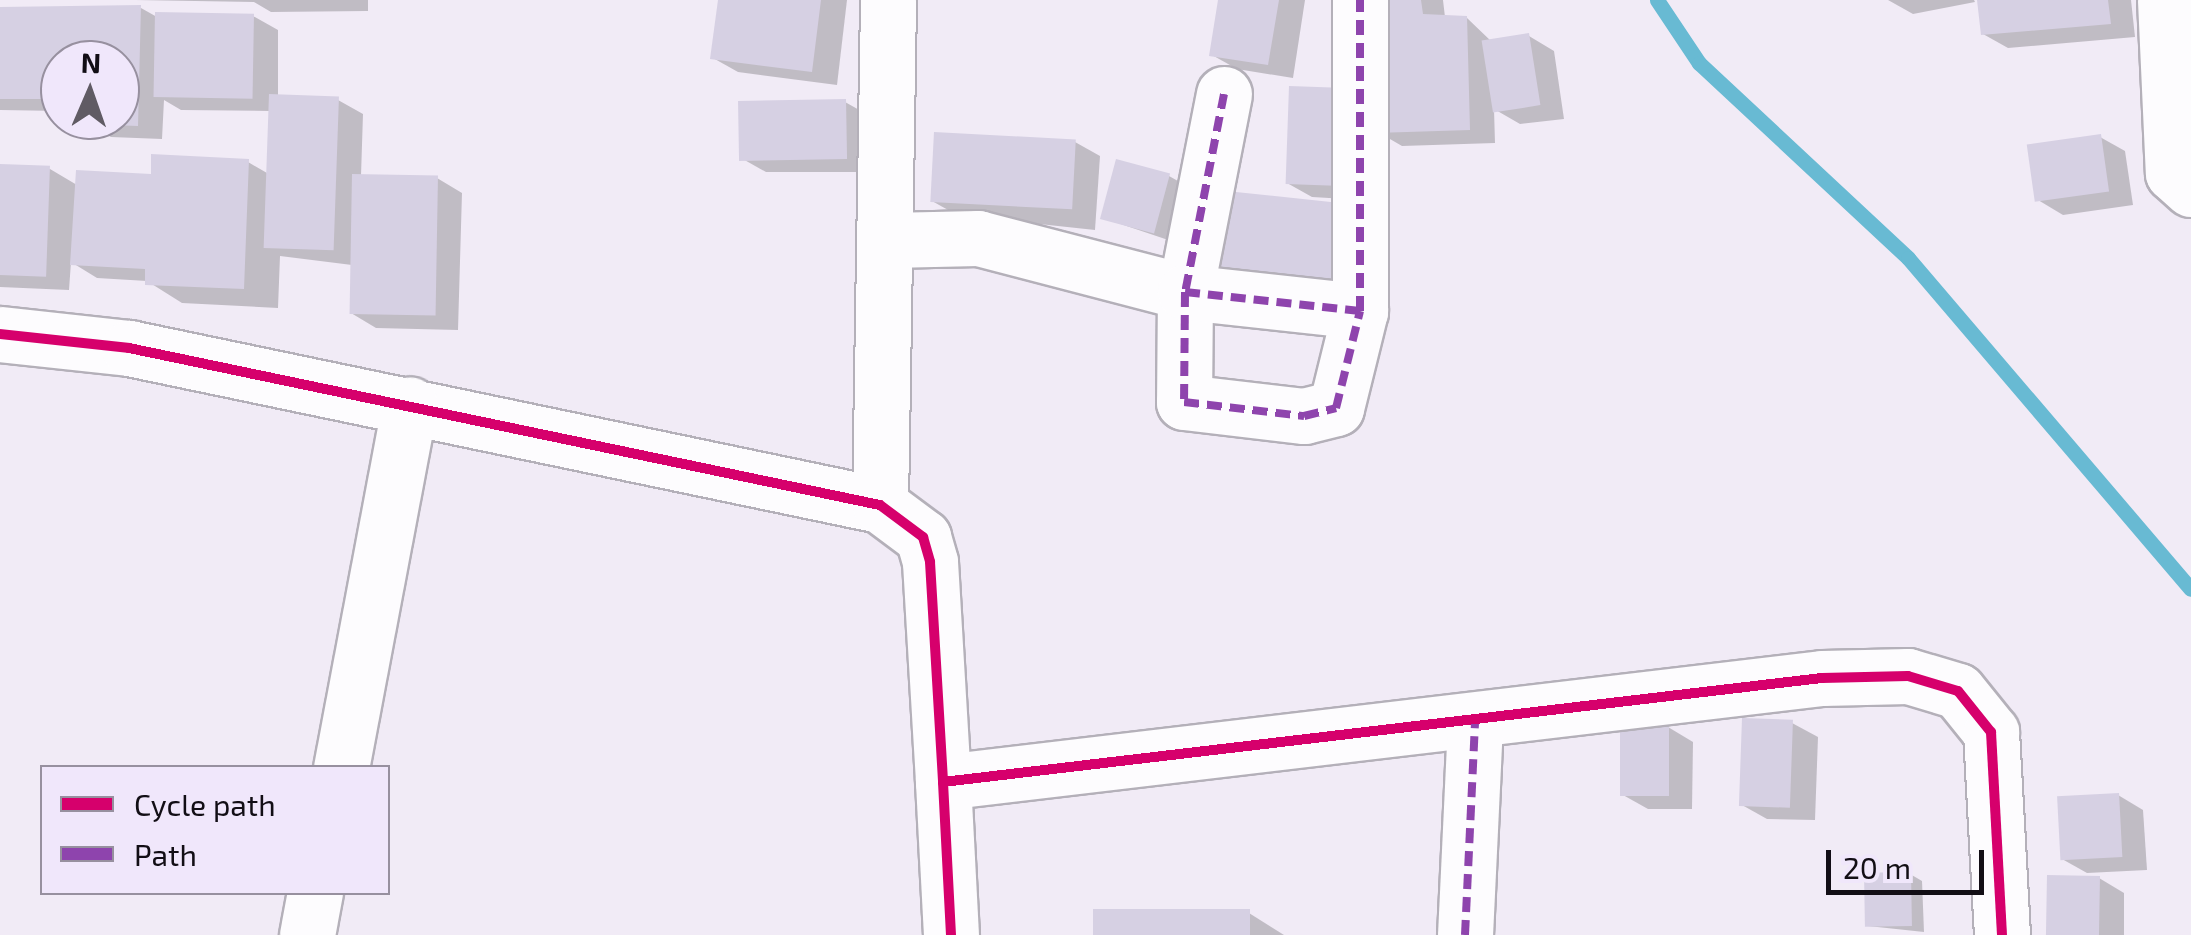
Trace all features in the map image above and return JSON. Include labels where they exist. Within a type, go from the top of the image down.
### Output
[{"type":"street","points":[[880,504],[889,240],[888,0]]},
{"type":"street","points":[[1224,94],[1184,292],[1184,402],[1248,410],[1336,408],[1360,310],[1360,0]]},
{"type":"street","points":[[2165,0],[2173,173],[2191,189]]},
{"type":"street","points":[[889,240],[978,238],[1184,292],[1360,310]]},
{"type":"street","points":[[0,334],[128,348],[880,504],[923,538],[930,562],[951,935]]},
{"type":"street","points":[[342,765],[410,404]]},
{"type":"street","points":[[943,782],[1822,678],[1908,676],[1958,691],[1991,732],[2002,935]]},
{"type":"street","points":[[1466,935],[1475,720]]},
{"type":"street","points":[[306,935],[314,895]]},
{"type":"building","points":[[718,0],[821,0],[812,72],[710,59]]},
{"type":"building","points":[[1218,0],[1279,0],[1268,65],[1209,56]]},
{"type":"building","points":[[1365,0],[1421,0],[1423,14],[1467,16],[1470,130],[1375,133]]},
{"type":"building","points":[[1977,0],[2108,0],[2111,24],[1981,35]]},
{"type":"building","points":[[141,5],[140,45],[140,40],[40,40],[40,99],[0,99],[0,7]]},
{"type":"building","points":[[155,12],[254,14],[253,99],[154,97]]},
{"type":"building","points":[[1529,33],[1540,105],[1493,113],[1482,41]]},
{"type":"building","points":[[1289,86],[1360,88],[1357,186],[1286,184]]},
{"type":"building","points":[[269,94],[339,96],[334,250],[264,248]]},
{"type":"building","points":[[846,99],[847,159],[739,161],[738,101]]},
{"type":"building","points":[[934,132],[1076,139],[1072,209],[930,202]]},
{"type":"building","points":[[2101,134],[2109,191],[2035,202],[2027,144]]},
{"type":"building","points":[[151,154],[249,159],[244,289],[145,285],[145,269],[70,265],[76,170],[151,174]]},
{"type":"building","points":[[1116,159],[1170,173],[1154,233],[1100,219]]},
{"type":"building","points":[[0,164],[50,166],[46,277],[0,275]]},
{"type":"building","points":[[352,174],[438,176],[436,315],[350,314]]},
{"type":"building","points":[[1207,189],[1361,205],[1352,295],[1198,279]]},
{"type":"building","points":[[1742,718],[1793,720],[1790,808],[1739,806]]},
{"type":"building","points":[[1620,725],[1669,725],[1669,796],[1620,796]]},
{"type":"building","points":[[2119,793],[2122,857],[2060,860],[2057,796]]},
{"type":"building","points":[[1911,872],[1912,926],[1865,927],[1864,873]]},
{"type":"building","points":[[2047,875],[2100,876],[2099,935],[2046,935]]},
{"type":"building","points":[[1093,909],[1250,909],[1250,935],[1093,935]]},
{"type":"waterway","points":[[1657,0],[1699,63],[1908,258],[2191,589]]},
{"type":"marked path","points":[[1185,292],[1360,311],[1360,0]]},
{"type":"marked path","points":[[1224,94],[1185,292],[1184,402],[1304,416],[1336,408],[1360,311]]},
{"type":"marked path","points":[[1465,935],[1475,720]]},
{"type":"cycle path","points":[[0,334],[129,348],[880,505],[923,537],[930,562],[943,782]]},
{"type":"cycle path","points":[[951,935],[943,782],[1822,678],[1908,676],[1958,691],[1991,732],[2002,935]]}]
